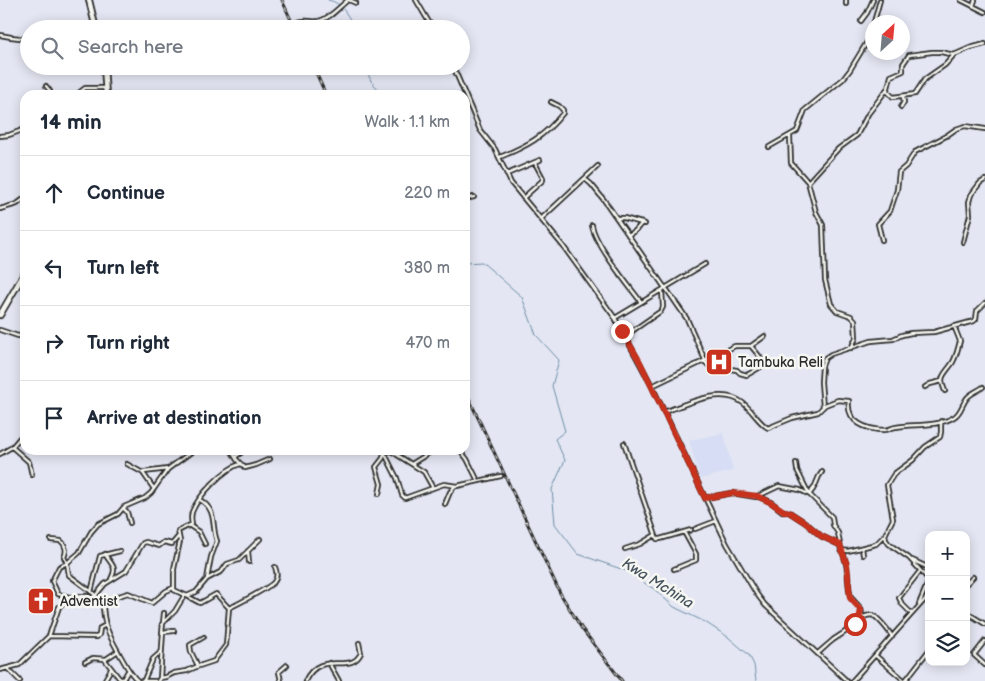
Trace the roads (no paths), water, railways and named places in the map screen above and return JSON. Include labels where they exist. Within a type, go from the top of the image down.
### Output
[{"type":"highway","points":[[89,0],[94,20]]},
{"type":"highway","points":[[104,75],[105,88]]},
{"type":"highway","points":[[0,315],[20,281]]},
{"type":"street","points":[[321,20],[348,0],[356,3]]},
{"type":"street","points":[[416,0],[428,20]]},
{"type":"street","points":[[861,21],[867,14],[873,0]]},
{"type":"street","points":[[876,15],[880,0]]},
{"type":"street","points":[[961,0],[985,12]]},
{"type":"street","points":[[973,6],[975,0]]},
{"type":"street","points":[[0,35],[20,38]]},
{"type":"street","points":[[886,90],[893,97],[903,97],[917,92],[925,79],[945,65],[954,55],[985,44]]},
{"type":"street","points":[[769,147],[790,136],[800,127],[805,110],[843,79],[865,45]]},
{"type":"street","points":[[808,182],[838,149],[856,135],[868,114],[889,87],[891,76],[902,71],[903,64],[909,55],[932,52],[954,55]]},
{"type":"street","points":[[457,75],[463,90]]},
{"type":"street","points":[[46,86],[49,90]]},
{"type":"street","points":[[84,90],[87,88],[105,88]]},
{"type":"street","points":[[901,107],[904,102],[903,97]]},
{"type":"street","points":[[500,158],[535,141],[559,119],[564,113],[563,110],[551,102]]},
{"type":"street","points":[[470,106],[480,130],[500,158],[511,183],[563,246],[615,318],[652,386],[737,563],[756,593],[765,604],[847,681]]},
{"type":"street","points":[[882,240],[878,224],[890,211],[897,190],[898,174],[912,155],[960,127],[985,129]]},
{"type":"street","points":[[0,136],[9,136],[20,131]]},
{"type":"street","points":[[790,136],[791,163],[808,182],[816,212],[823,225],[825,280],[830,299],[837,311],[855,320],[856,338],[851,348]]},
{"type":"street","points":[[507,174],[540,160]]},
{"type":"street","points":[[523,198],[543,180],[535,162]]},
{"type":"street","points":[[541,219],[598,166]]},
{"type":"street","points":[[585,179],[617,218],[687,319],[705,361],[713,370],[724,368],[737,370],[747,375],[764,364],[750,346]]},
{"type":"street","points":[[963,242],[970,215],[970,199],[978,185],[985,180]]},
{"type":"street","points":[[470,198],[474,197]]},
{"type":"street","points":[[0,209],[20,202]]},
{"type":"street","points":[[617,218],[644,223],[628,235]]},
{"type":"street","points":[[592,225],[594,234],[641,302]]},
{"type":"street","points":[[615,318],[705,264]]},
{"type":"street","points":[[625,336],[661,311],[664,288]]},
{"type":"street","points":[[823,407],[821,378],[823,361],[831,354],[871,341],[893,339],[911,333],[934,332],[974,321],[976,311],[985,303]]},
{"type":"street","points":[[945,391],[942,381],[945,371],[952,364],[960,343],[960,337],[954,326]]},
{"type":"street","points":[[0,330],[20,336]]},
{"type":"street","points":[[652,386],[735,346],[750,346],[765,336]]},
{"type":"street","points":[[925,387],[942,381]]},
{"type":"street","points":[[664,412],[698,401],[725,397],[743,403],[768,428],[792,418],[818,412],[825,405],[838,400],[848,400],[848,409],[851,417],[860,424],[886,430],[942,421],[955,416],[967,398],[983,387]]},
{"type":"street","points":[[842,551],[878,543],[885,535],[893,519],[886,486],[888,482],[894,474],[925,447],[940,437],[942,421]]},
{"type":"street","points":[[0,454],[12,447],[20,438]]},
{"type":"street","points":[[624,443],[657,539],[660,540],[693,530],[716,521]]},
{"type":"street","points":[[12,447],[20,454]]},
{"type":"street","points":[[21,455],[29,462],[32,475]]},
{"type":"street","points":[[96,597],[69,597],[58,594],[52,581],[59,567],[79,553],[97,525],[118,514],[123,508],[143,500],[154,489],[168,469],[187,455]]},
{"type":"street","points":[[238,455],[235,457],[238,464],[247,468],[270,459]]},
{"type":"street","points":[[380,494],[381,484],[376,469],[383,455]]},
{"type":"street","points":[[386,455],[403,497],[407,498],[444,484],[455,486],[501,476]]},
{"type":"street","points":[[399,455],[424,472],[433,488]]},
{"type":"street","points":[[413,463],[426,455]]},
{"type":"street","points":[[464,455],[478,481]]},
{"type":"street","points":[[127,464],[142,472],[154,489]]},
{"type":"street","points":[[96,597],[105,584],[126,571],[144,543],[159,546],[164,542],[172,544],[178,536],[178,531],[192,524],[192,513],[200,500],[224,472],[238,464]]},
{"type":"street","points":[[796,464],[809,495]]},
{"type":"street","points":[[142,472],[168,469]]},
{"type":"street","points":[[809,495],[816,486],[817,478],[822,472]]},
{"type":"street","points":[[445,504],[455,486]]},
{"type":"street","points":[[757,496],[779,486],[797,489],[809,495],[832,518],[833,525],[838,531],[840,545],[847,565],[850,598],[861,610],[859,619]]},
{"type":"street","points":[[705,498],[732,493],[757,496],[789,512],[821,536],[840,545]]},
{"type":"street","points":[[200,500],[206,504],[214,518],[214,534],[217,541],[211,557],[207,579]]},
{"type":"street","points":[[123,508],[127,512],[130,523]]},
{"type":"street","points":[[189,526],[199,532],[205,544]]},
{"type":"street","points":[[674,569],[696,560],[696,554],[684,532]]},
{"type":"street","points":[[625,549],[643,543],[655,535]]},
{"type":"street","points":[[885,535],[889,544],[909,558],[925,566]]},
{"type":"street","points":[[104,602],[106,625],[110,639],[128,671],[141,681],[157,680],[174,673],[187,672],[214,661],[226,645],[228,608],[216,594],[200,603],[176,592],[174,588],[174,569],[180,541],[178,536]]},
{"type":"street","points":[[51,540],[63,541],[66,552],[64,558],[69,575],[91,592],[100,602],[128,593],[152,603],[168,590],[174,588]]},
{"type":"street","points":[[162,624],[175,611],[185,596],[196,592],[207,579],[222,571],[227,564],[238,560],[260,540]]},
{"type":"street","points":[[862,548],[863,555]]},
{"type":"street","points":[[91,592],[101,555],[114,554],[120,551]]},
{"type":"street","points":[[248,551],[249,562]]},
{"type":"street","points":[[105,554],[114,569],[110,581]]},
{"type":"street","points":[[909,558],[925,576]]},
{"type":"street","points":[[228,608],[274,583],[277,575],[275,567]]},
{"type":"street","points":[[911,613],[899,598],[920,571]]},
{"type":"street","points":[[918,606],[925,589]]},
{"type":"street","points":[[0,670],[19,664],[49,636],[59,607],[69,597]]},
{"type":"street","points":[[852,681],[925,599]]},
{"type":"street","points":[[157,680],[164,613]]},
{"type":"street","points":[[818,653],[853,626],[859,619],[868,615],[874,616],[890,631],[892,637]]},
{"type":"street","points":[[970,615],[985,624]]},
{"type":"street","points":[[49,636],[97,637],[100,628],[106,625]]},
{"type":"street","points":[[162,635],[164,631],[174,631]]},
{"type":"street","points":[[198,666],[191,652],[190,645],[204,637]]},
{"type":"street","points":[[985,641],[974,655],[985,665]]},
{"type":"street","points":[[305,681],[314,668],[329,662],[346,664],[357,659],[361,653],[359,643]]},
{"type":"street","points":[[85,662],[93,658],[104,659],[118,651]]},
{"type":"street","points":[[141,681],[153,659],[161,652]]},
{"type":"street","points":[[876,656],[905,681],[925,655]]},
{"type":"street","points":[[104,659],[123,681],[128,671]]},
{"type":"street","points":[[329,662],[339,681]]},
{"type":"street","points":[[281,681],[279,672],[287,664]]},
{"type":"street","points":[[8,669],[20,681]]},
{"type":"street","points":[[104,681],[111,669]]},
{"type":"waterway","name":"Kwa Mchina","points":[[328,0],[342,7],[350,20]]},
{"type":"waterway","name":"Kwa Mchina","points":[[369,75],[379,90]]},
{"type":"waterway","name":"Kwa Mchina","points":[[470,263],[482,262],[522,297],[536,335],[559,360],[552,386],[565,431],[555,439],[565,460],[552,489],[555,524],[578,554],[624,570],[654,589],[674,607],[705,622],[728,637],[749,655],[754,665],[756,681]]},
{"type":"railway","points":[[282,0],[291,20]]},
{"type":"railway","points":[[317,75],[324,90]]},
{"type":"railway","points":[[470,401],[560,593],[582,629],[622,681]]},
{"type":"place","name":"Tambuka Reli","points":[[719,362]]},
{"type":"place","name":"Adventist","points":[[41,601]]}]
